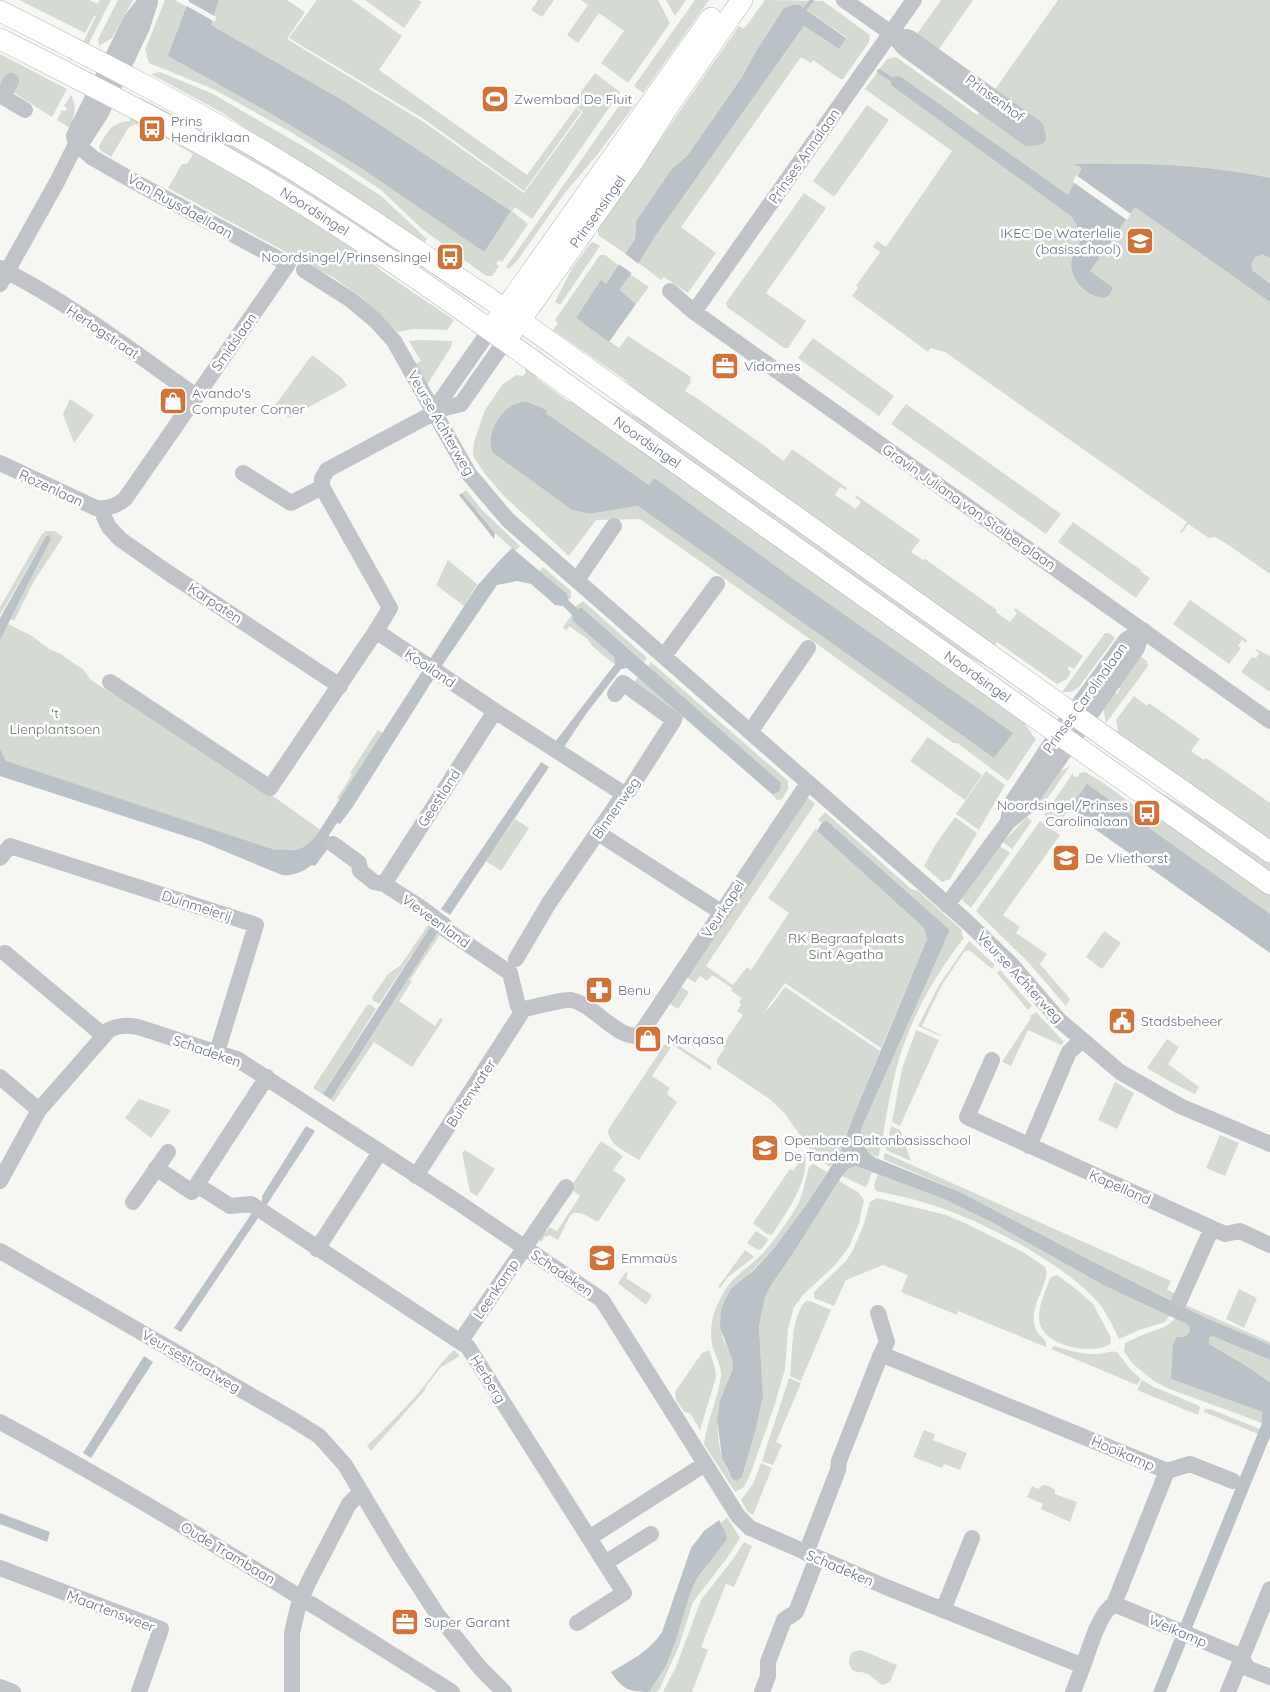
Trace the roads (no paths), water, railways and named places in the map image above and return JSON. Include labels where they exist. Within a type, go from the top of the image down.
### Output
[{"type":"main road","name":"Prinsensingel","points":[[512,316],[725,0]]},
{"type":"main road","name":"Prinsensingel","points":[[497,336],[632,163],[715,37],[742,0]]},
{"type":"main road","name":"Noordsingel","points":[[0,11],[221,127],[282,162],[395,236],[512,316],[1270,852]]},
{"type":"main road","name":"Noordsingel","points":[[0,39],[229,159],[363,242],[1270,884]]},
{"type":"street","points":[[114,70],[131,20],[146,0]]},
{"type":"street","points":[[2,275],[57,182],[76,144],[83,141],[101,113],[103,92],[114,70],[142,27],[150,0]]},
{"type":"street","name":"Prinsenhof","points":[[844,0],[891,33],[904,48],[1028,138],[1038,137],[1036,128],[910,38],[891,33]]},
{"type":"street","name":"Prinses Annalaan","points":[[694,312],[914,0]]},
{"type":"street","points":[[12,81],[1,96],[25,110]]},
{"type":"street","name":"Van Ruysdaellaan","points":[[76,144],[93,158],[288,264]]},
{"type":"street","name":"Smidslaan","points":[[104,508],[113,507],[126,499],[288,264]]},
{"type":"street","name":"Veurse Achterweg","points":[[304,270],[351,300],[375,320],[394,341],[437,411],[474,481],[508,520],[947,905],[1010,963],[1059,1020],[1120,1072],[1150,1090],[1214,1122],[1270,1144]]},
{"type":"street","name":"Hertogstraat","points":[[2,275],[23,279],[95,325],[196,396]]},
{"type":"street","name":"Gravin Juliana van Stolberglaan","points":[[670,291],[694,312],[1270,721]]},
{"type":"street","name":"Prinsensingel","points":[[437,411],[460,404],[497,336]]},
{"type":"street","points":[[110,682],[270,788],[340,686],[390,608],[322,487],[322,479],[327,470],[437,411]]},
{"type":"street","name":"Rozenlaan","points":[[0,463],[88,505],[104,508]]},
{"type":"street","points":[[243,473],[291,503],[322,487]]},
{"type":"street","name":"Karpaten","points":[[104,508],[104,517],[109,527],[120,538],[166,572],[340,686]]},
{"type":"street","points":[[578,580],[614,526]]},
{"type":"street","points":[[664,656],[718,584]]},
{"type":"street","name":"Prinses Carolinalaan","points":[[947,905],[1008,822],[1025,808],[1064,737],[1078,718],[1126,640],[1142,630]]},
{"type":"street","name":"Kooiland","points":[[376,631],[624,794]]},
{"type":"street","points":[[750,732],[808,648]]},
{"type":"street","name":"Binnenweg","points":[[516,959],[549,902],[624,794],[630,790],[674,720],[624,683],[614,694]]},
{"type":"street","name":"Geestland","points":[[384,884],[495,711]]},
{"type":"street","name":"Veurkapel","points":[[524,1009],[569,1000],[581,1004],[629,1036],[639,1036],[808,783]]},
{"type":"street","points":[[598,832],[721,912]]},
{"type":"street","name":"Vieveenland","points":[[333,844],[359,863],[360,871],[374,882],[384,884],[430,914],[446,929],[510,973],[518,1006],[524,1009]]},
{"type":"street","name":"Duinmeierij","points":[[3,849],[256,925],[216,1052]]},
{"type":"street","points":[[5,953],[103,1035]]},
{"type":"street","name":"Buitenwater","points":[[416,1176],[524,1009]]},
{"type":"street","name":"Schadeken","points":[[0,1181],[39,1110],[103,1035],[116,1026],[138,1027],[237,1059],[267,1077],[602,1300],[738,1516],[750,1528],[812,1556],[1083,1666]]},
{"type":"street","points":[[1029,1146],[1069,1052],[1082,1040]]},
{"type":"street","name":"Kapelland","points":[[992,1060],[967,1117],[1225,1234],[1240,1231],[1270,1245]]},
{"type":"street","points":[[0,1077],[39,1110]]},
{"type":"street","points":[[197,1185],[267,1077]]},
{"type":"street","points":[[133,1202],[168,1152]]},
{"type":"street","points":[[317,1249],[380,1152]]},
{"type":"street","name":"Herberg","points":[[156,1168],[192,1192],[197,1185],[230,1206],[251,1204],[468,1347],[624,1593],[577,1623]]},
{"type":"street","name":"Leenkamp","points":[[460,1342],[566,1187]]},
{"type":"street","points":[[1179,1302],[1212,1228]]},
{"type":"street","name":"Veursestraatweg","points":[[0,1251],[319,1436],[345,1465],[438,1614],[481,1669],[504,1692]]},
{"type":"street","points":[[762,1692],[768,1676],[768,1662],[784,1620],[796,1612],[838,1470],[839,1461],[887,1342],[878,1314]]},
{"type":"street","name":"Hooikamp","points":[[881,1354],[1167,1471],[1114,1604],[1109,1607],[1100,1622],[1083,1666]]},
{"type":"street","name":"Oude Trambaan","points":[[0,1422],[82,1466],[300,1602],[437,1692]]},
{"type":"street","name":"Oude Trambaan","points":[[0,1433],[84,1478],[452,1692]]},
{"type":"street","points":[[589,1538],[705,1464]]},
{"type":"street","points":[[1167,1471],[1190,1464],[1233,1481]]},
{"type":"street","points":[[294,1692],[292,1633],[300,1602],[349,1504],[361,1492]]},
{"type":"street","points":[[605,1563],[651,1534]]},
{"type":"street","points":[[943,1610],[972,1538]]},
{"type":"street","name":"Maartensweer","points":[[0,1568],[161,1629],[139,1692]]},
{"type":"street","points":[[1228,1692],[1270,1589]]},
{"type":"street","name":"Weikamp","points":[[1114,1604],[1242,1657],[1247,1668],[1270,1678]]},
{"type":"street","points":[[1073,1692],[1083,1666]]},
{"type":"street","points":[[0,1687],[13,1692]]},
{"type":"waterway","points":[[805,9],[812,0]]},
{"type":"waterway","points":[[879,71],[891,79]]},
{"type":"place","name":"Zwembad De Fluit","points":[[495,99]]},
{"type":"place","name":"Prins Hendriklaan","points":[[152,129]]},
{"type":"place","name":"IKEC De Waterlelie (basisschool)","points":[[1140,241]]},
{"type":"place","name":"Noordsingel/Prinsensingel","points":[[450,257]]},
{"type":"place","name":"Vidomes","points":[[725,366]]},
{"type":"place","name":"Avando's Computer Corner","points":[[173,401]]},
{"type":"place","name":"Noordsingel/Prinses Carolinalaan","points":[[1147,813]]},
{"type":"place","name":"De Vliethorst","points":[[1066,858]]},
{"type":"place","name":"Benu","points":[[599,990]]},
{"type":"place","name":"Stadsbeheer","points":[[1122,1021]]},
{"type":"place","name":"Marqasa","points":[[648,1039]]},
{"type":"place","name":"Openbare Daltonbasisschool De Tandem","points":[[765,1148]]},
{"type":"place","name":"Emmaüs","points":[[602,1258]]},
{"type":"place","name":"Super Garant","points":[[405,1622]]},
{"type":"park label","name":"'t Lienplantsoen","points":[[55,722]]},
{"type":"park label","name":"RK Begraafplaats Sint Agatha","points":[[846,946]]}]
